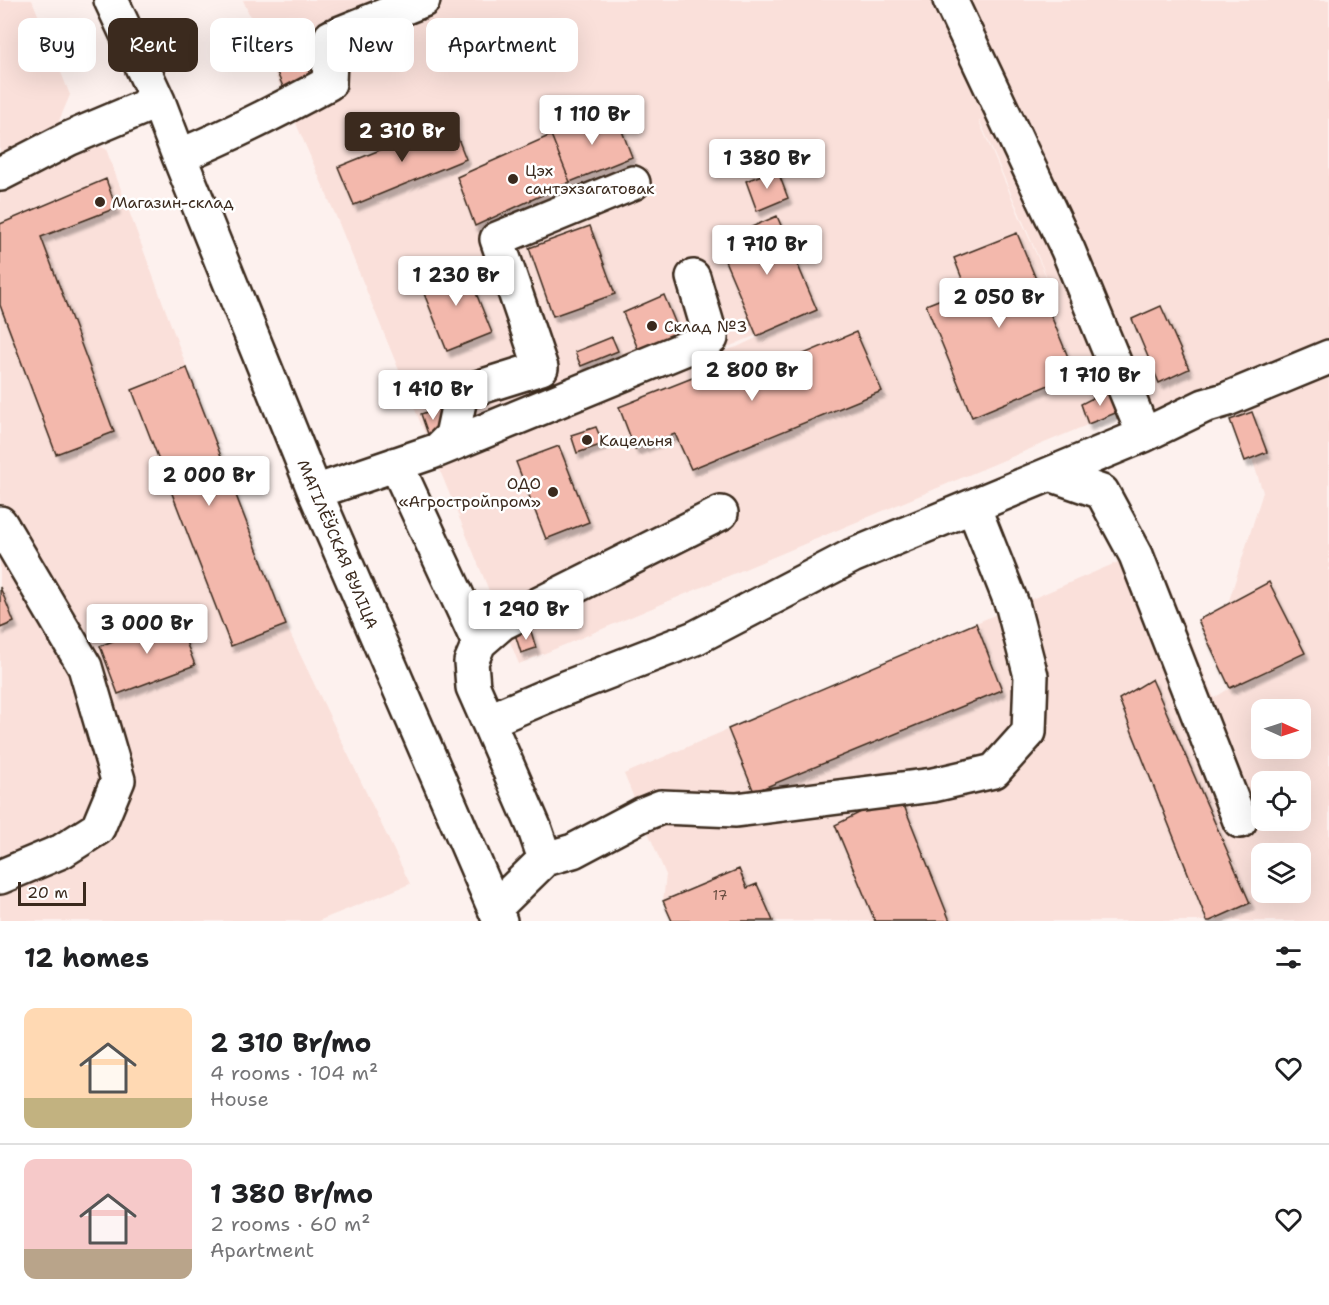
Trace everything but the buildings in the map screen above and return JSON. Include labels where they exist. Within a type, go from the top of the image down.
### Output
[{"type":"street","name":"МАГІЛЁЎСКАЯ ВУЛІЦА","points":[[111,0],[158,101],[315,492],[498,914]]},
{"type":"street","points":[[179,156],[288,106],[329,83],[331,37],[423,0]]},
{"type":"street","points":[[950,0],[1068,249],[1144,435]]},
{"type":"street","points":[[0,174],[68,139],[158,101]]},
{"type":"street","points":[[438,450],[452,436],[461,393],[541,368],[497,239],[633,183]]},
{"type":"street","points":[[315,492],[438,450],[711,338],[693,277]]},
{"type":"street","points":[[488,721],[695,638],[852,556],[1144,435],[1203,406],[1225,400],[1329,357]]},
{"type":"street","points":[[396,464],[479,643]]},
{"type":"street","points":[[1050,474],[1102,492],[1107,501],[1136,555],[1240,820]]},
{"type":"street","points":[[498,914],[545,859],[573,851],[640,814],[661,807],[736,810],[933,785],[994,771],[1029,732],[1031,676],[1013,607],[973,506]]},
{"type":"street","points":[[545,859],[534,827],[473,687],[471,662],[479,643],[502,623],[721,513]]},
{"type":"street","points":[[0,523],[85,667],[118,780],[98,828],[62,851],[0,877]]},
{"type":"shaded area","points":[[0,0],[32,0],[39,18],[18,18],[18,72],[61,72],[70,95],[59,121],[73,150],[89,142],[106,149],[286,625],[410,884],[318,921],[0,921]]},
{"type":"shaded area","points":[[243,0],[1329,0],[1329,921],[672,921],[663,901],[666,875],[624,774],[1153,547],[1214,698],[1230,688],[1198,620],[1228,604],[1263,492],[1252,459],[1245,461],[1230,420],[1235,418],[1217,385],[1149,418],[1118,412],[519,664],[338,221],[274,72],[315,72],[315,18],[251,18]],"holes":[[[980,121],[1061,310],[1021,220]],[[820,308],[737,347],[714,354],[714,353]]]},
{"type":"place","name":"Цэх сантэхзагатовак","points":[[513,179]]},
{"type":"place","name":"Магазин-склад","points":[[100,202]]},
{"type":"place","name":"Склад №3","points":[[652,326]]},
{"type":"place","name":"Кацельня","points":[[587,440]]},
{"type":"place","name":"ОДО «Агростройпром»","points":[[553,492]]}]
